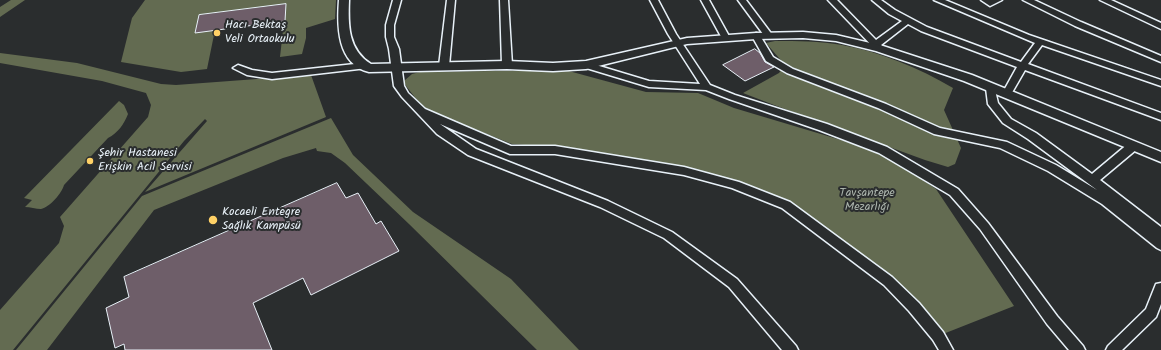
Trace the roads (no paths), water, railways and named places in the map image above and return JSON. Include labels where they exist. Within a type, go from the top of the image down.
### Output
[{"type":"street","points":[[344,0],[342,26],[344,36],[353,57],[364,66],[374,69],[444,66],[506,65],[553,67],[586,65],[678,43],[756,36],[803,35],[823,37],[877,46],[1008,94],[1161,157]]},
{"type":"street","points":[[397,0],[390,31],[399,86],[441,131],[472,152],[604,204],[668,235],[733,283],[791,350]]},
{"type":"street","points":[[444,66],[451,0]]},
{"type":"street","points":[[504,0],[506,65]]},
{"type":"street","points":[[654,0],[678,43],[707,88]]},
{"type":"street","points":[[705,0],[726,38]]},
{"type":"street","points":[[742,0],[769,36]]},
{"type":"street","points":[[832,0],[877,46]]},
{"type":"street","points":[[876,0],[924,29],[1161,117]]},
{"type":"street","points":[[938,0],[1040,42],[1161,83]]},
{"type":"street","points":[[985,0],[990,3],[998,0]]},
{"type":"street","points":[[1027,0],[1078,24],[1161,59]]},
{"type":"street","points":[[1104,0],[1161,26]]},
{"type":"street","points":[[877,46],[908,20]]},
{"type":"street","points":[[756,36],[769,59],[790,71],[882,106],[938,131],[1003,145],[1052,168],[1106,201],[1161,245]]},
{"type":"street","points":[[1008,94],[1022,66],[1040,42]]},
{"type":"street","points":[[586,65],[648,84],[707,88],[823,127],[882,150],[954,192],[984,226],[1052,320],[1078,350]]},
{"type":"street","points":[[238,68],[250,74],[272,76],[364,66]]},
{"type":"street","points":[[991,88],[992,104],[1007,121],[1032,136],[1092,180],[1161,234]]},
{"type":"street","points":[[420,110],[510,150],[555,150],[684,170],[735,185],[786,205],[888,281],[914,307],[938,336],[946,350]]},
{"type":"street","points":[[1092,180],[1133,146]]},
{"type":"street","points":[[1113,350],[1151,313],[1160,296]]},
{"type":"place","name":"Hacı Bektaş Veli Ortaokulu","points":[[217,33]]},
{"type":"place","name":"Şehir Hastanesi Erişkin Acil Servisi","points":[[90,161]]},
{"type":"place","name":"Kocaeli Entegre Sağlık Kampüsü","points":[[213,220]]},
{"type":"park label","name":"Tavşantepe Mezarlığı","points":[[867,201]]}]
